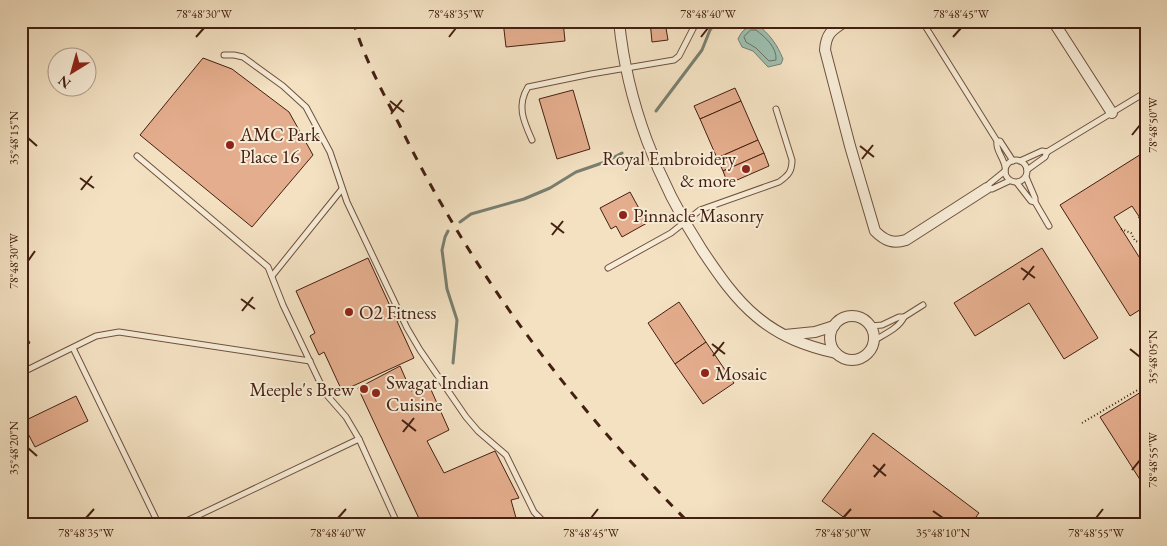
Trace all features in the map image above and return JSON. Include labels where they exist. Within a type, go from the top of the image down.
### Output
[{"type":"street","points":[[619,21],[626,68],[635,107],[647,142],[662,180],[684,222],[714,268],[740,301],[756,316],[784,335],[807,346],[836,353],[848,360],[863,358],[873,348],[874,340],[871,326],[860,317],[852,316],[839,320],[830,332],[830,340],[836,353]]},
{"type":"street","points":[[846,21],[829,34],[825,50],[852,156],[875,231],[882,238],[890,242],[906,240],[987,188]]},
{"type":"street","points":[[1053,21],[1112,113]]},
{"type":"street","points":[[784,335],[815,332],[834,326]]},
{"type":"lane","points":[[532,140],[522,117],[521,102],[528,87],[674,60],[679,56],[697,21]]},
{"type":"lane","points":[[922,21],[996,141],[1010,180]]},
{"type":"lane","points":[[224,55],[234,54],[243,57],[301,101],[310,112],[330,152],[342,188],[385,284],[420,350],[466,417],[478,431],[506,455],[534,512],[547,525]]},
{"type":"lane","points":[[1027,170],[1045,157],[1047,152],[1146,92]]},
{"type":"lane","points":[[608,268],[671,233],[700,210],[779,182],[788,176],[792,168],[792,160],[776,109]]},
{"type":"lane","points":[[996,141],[1000,141],[1013,161]]},
{"type":"lane","points":[[1026,177],[1020,182],[1010,180],[992,189],[987,188],[1013,161],[1020,161],[1042,151],[1047,152]]},
{"type":"lane","points":[[137,156],[268,267],[283,306],[325,393],[346,417],[359,439],[398,525]]},
{"type":"lane","points":[[1020,161],[1026,166],[1026,177],[1035,202],[1049,226]]},
{"type":"lane","points":[[1016,182],[1031,201],[1035,202]]},
{"type":"lane","points":[[272,276],[342,188]]},
{"type":"lane","points":[[871,326],[882,325],[899,317],[904,317],[923,305]]},
{"type":"lane","points":[[874,340],[902,322],[904,317]]},
{"type":"lane","points":[[21,374],[96,336],[118,332],[310,361]]},
{"type":"lane","points":[[73,348],[159,525]]},
{"type":"lane","points":[[178,525],[359,439]]},
{"type":"path","points":[[1139,217],[1142,230],[1146,233]]},
{"type":"path","points":[[1121,229],[1131,233],[1135,241],[1143,243],[1146,249]]},
{"type":"path","points":[[1082,424],[1146,385]]},
{"type":"water","points":[[757,24],[776,44],[783,59],[781,64],[768,67],[753,51],[742,47],[738,39],[741,33],[748,27]]},
{"type":"building","points":[[503,21],[563,21],[565,41],[506,47]]},
{"type":"building","points":[[650,21],[681,21],[681,26],[666,28],[668,40],[652,42]]},
{"type":"building","name":"AMC Park Place 16","points":[[203,58],[232,69],[289,112],[313,155],[252,227],[140,135]]},
{"type":"building","points":[[735,88],[741,101],[700,119],[694,106]]},
{"type":"building","points":[[573,90],[590,149],[557,159],[539,99]]},
{"type":"building","points":[[741,101],[758,140],[717,158],[700,119]]},
{"type":"building","points":[[758,140],[764,153],[723,171],[717,158]]},
{"type":"building","points":[[1146,151],[1146,227],[1132,206],[1114,217],[1146,268],[1146,306],[1130,316],[1060,205]]},
{"type":"building","name":"Royal Embroidery & more","points":[[764,153],[769,166],[728,184],[723,171]]},
{"type":"building","name":"Pinnacle Masonry","points":[[630,192],[647,223],[622,237],[616,226],[611,229],[600,208]]},
{"type":"building","points":[[1042,248],[1098,338],[1064,359],[1029,303],[975,336],[954,303]]},
{"type":"building","name":"O2 Fitness","points":[[368,258],[414,358],[342,391],[324,352],[319,355],[310,336],[315,333],[296,291]]},
{"type":"building","points":[[679,302],[706,342],[675,364],[648,323]]},
{"type":"building","points":[[21,326],[30,343],[21,348]]},
{"type":"building","name":"Mosaic","points":[[706,342],[734,383],[703,404],[675,364]]},
{"type":"building","points":[[400,366],[411,391],[428,383],[449,430],[427,441],[444,473],[495,451],[519,498],[511,500],[518,525],[422,525],[358,388]]},
{"type":"building","points":[[1146,389],[1146,489],[1100,417]]},
{"type":"building","points":[[76,396],[88,421],[35,447],[22,422]]},
{"type":"building","points":[[873,433],[979,513],[970,525],[854,525],[822,501]]},
{"type":"waterway","points":[[656,111],[702,50],[710,30],[717,21]]},
{"type":"waterway","points":[[460,222],[471,214],[524,199],[550,188],[576,172],[605,162],[622,153]]},
{"type":"waterway","points":[[448,231],[442,250],[447,289],[457,320],[453,363]]},
{"type":"railway","points":[[353,21],[362,48],[374,74],[428,180],[459,234],[493,286],[528,337],[566,385],[647,480],[691,525]]},
{"type":"place","name":"AMC Park Place 16","points":[[230,145]]},
{"type":"place","name":"Royal Embroidery & more","points":[[746,169]]},
{"type":"place","name":"Pinnacle Masonry","points":[[623,215]]},
{"type":"place","name":"O2 Fitness","points":[[349,312]]},
{"type":"place","name":"Mosaic","points":[[705,373]]},
{"type":"place","name":"Meeple's Brew","points":[[364,389]]},
{"type":"place","name":"Swagat Indian Cuisine","points":[[376,393]]}]
